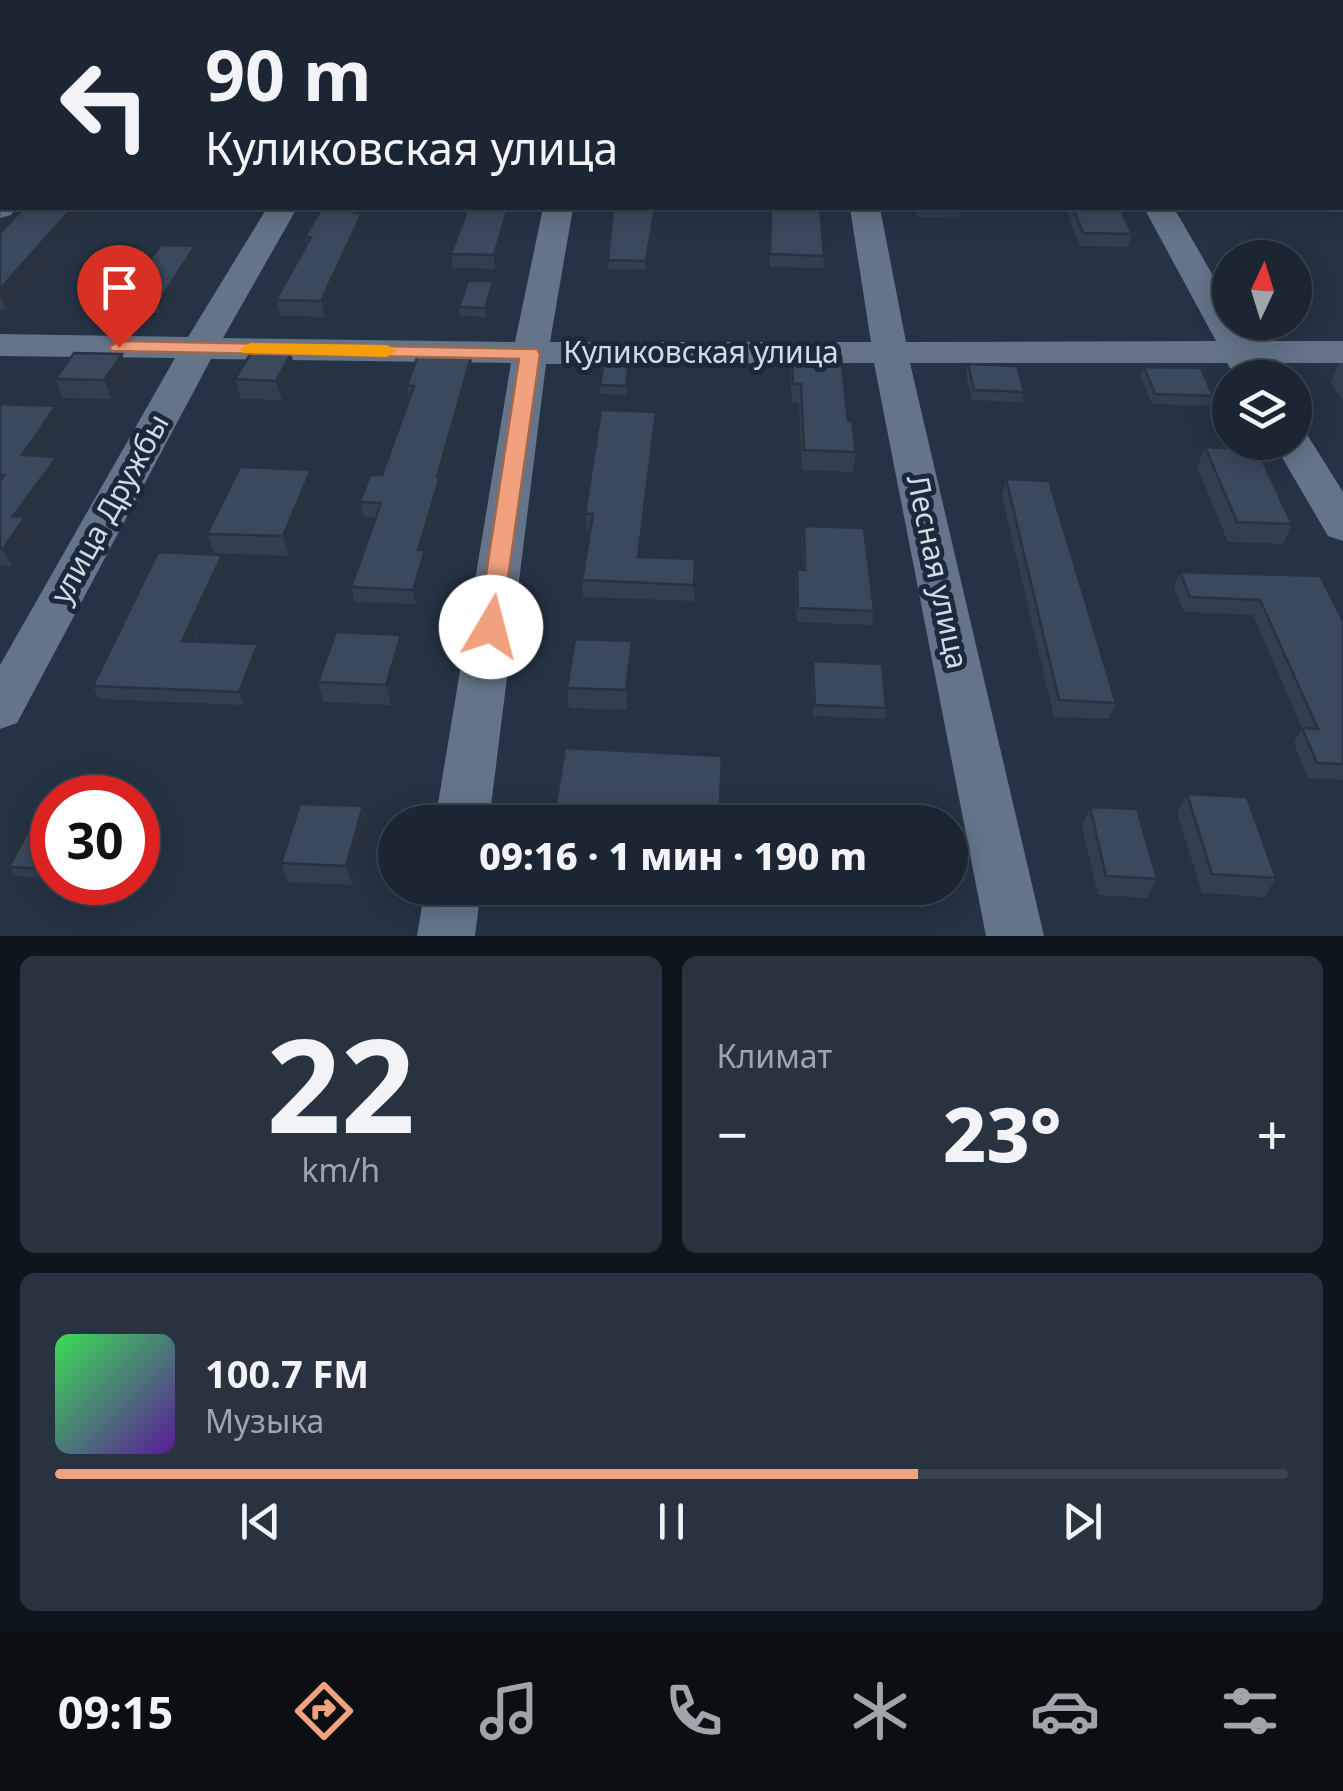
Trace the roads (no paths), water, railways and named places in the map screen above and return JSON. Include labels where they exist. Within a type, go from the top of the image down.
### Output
[{"type":"street","name":"улица Дружбы","points":[[0,709],[198,348],[281,210]]},
{"type":"street","points":[[464,805],[530,354],[558,210]]},
{"type":"street","name":"Лесная улица","points":[[865,210],[890,352],[1015,936]]},
{"type":"street","points":[[1159,210],[1243,360]]},
{"type":"street","name":"Куликовская улица","points":[[0,345],[530,354],[890,352],[1212,363]]},
{"type":"street","name":"Куликовская улица","points":[[1278,360],[1343,352]]},
{"type":"street","points":[[1303,460],[1343,526]]},
{"type":"street","points":[[446,936],[451,905]]}]
